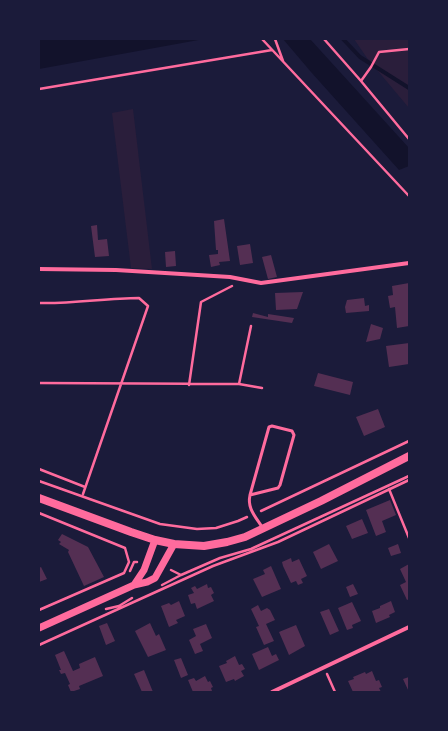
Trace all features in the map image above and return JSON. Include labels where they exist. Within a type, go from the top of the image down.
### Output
[{"type":"main road","points":[[39,498],[155,540],[174,544],[204,546],[227,542],[263,529],[409,456]]},
{"type":"street","points":[[39,269],[116,270],[230,277],[261,284],[409,263]]},
{"type":"street","points":[[134,585],[144,570],[155,540]]},
{"type":"street","points":[[39,628],[134,585],[147,582],[155,578],[174,544]]},
{"type":"street","points":[[272,692],[409,627]]},
{"type":"lane","points":[[250,495],[278,488],[280,485],[294,434],[292,431],[272,426],[269,427],[250,495],[249,506],[263,529]]},
{"type":"path","points":[[262,39],[409,196]]},
{"type":"path","points":[[275,39],[284,64]]},
{"type":"path","points":[[324,39],[362,81],[409,139]]},
{"type":"path","points":[[362,81],[379,52],[409,49]]},
{"type":"path","points":[[39,89],[272,50]]},
{"type":"path","points":[[189,385],[201,302],[243,280]]},
{"type":"path","points":[[39,303],[139,298],[148,306],[83,494]]},
{"type":"path","points":[[239,384],[251,326]]},
{"type":"path","points":[[39,383],[189,385],[239,384],[262,388]]},
{"type":"path","points":[[39,481],[160,524],[197,529],[216,528],[254,514],[409,441]]},
{"type":"path","points":[[39,469],[85,487]]},
{"type":"path","points":[[171,571],[181,575],[220,558],[251,549],[409,476]]},
{"type":"path","points":[[39,645],[212,566],[278,542],[409,480]]},
{"type":"path","points":[[389,489],[409,538]]},
{"type":"path","points":[[39,513],[125,548],[129,562],[124,573],[39,610]]},
{"type":"path","points":[[324,667],[335,692]]},
{"type":"shaded area","points":[[39,39],[204,39],[39,69]]},
{"type":"shaded area","points":[[283,39],[310,39],[409,148],[409,166],[399,170]]},
{"type":"shaded area","points":[[354,39],[409,39],[409,108],[367,58]]},
{"type":"shaded area","points":[[133,109],[152,269],[131,268],[112,113]]},
{"type":"building","points":[[224,219],[230,261],[219,262],[220,265],[211,267],[209,255],[218,254],[218,250],[216,250],[214,221]]},
{"type":"building","points":[[97,225],[98,240],[107,239],[109,256],[95,257],[91,226]]},
{"type":"building","points":[[250,244],[253,263],[240,265],[237,246]]},
{"type":"building","points":[[175,251],[176,266],[166,267],[165,252]]},
{"type":"building","points":[[271,255],[277,277],[268,279],[262,257]]},
{"type":"building","points":[[409,283],[409,326],[397,328],[395,307],[390,308],[388,296],[393,295],[392,286]]},
{"type":"building","points":[[303,292],[297,309],[276,310],[275,293]]},
{"type":"building","points":[[364,298],[365,306],[369,305],[369,311],[346,313],[345,307],[347,300]]},
{"type":"building","points":[[253,313],[268,317],[268,314],[294,318],[292,323],[252,317]]},
{"type":"building","points":[[371,324],[383,328],[380,339],[366,342]]},
{"type":"building","points":[[409,343],[409,364],[389,367],[386,346]]},
{"type":"building","points":[[318,373],[353,382],[350,395],[314,386]]},
{"type":"building","points":[[378,409],[385,427],[364,436],[356,417]]},
{"type":"building","points":[[390,500],[396,515],[382,521],[386,532],[376,536],[366,510]]},
{"type":"building","points":[[362,519],[368,533],[352,539],[346,526]]},
{"type":"building","points":[[62,534],[88,547],[104,577],[84,586],[68,552],[69,550],[59,544],[61,542],[58,540]]},
{"type":"building","points":[[329,544],[338,561],[321,569],[313,552]]},
{"type":"building","points":[[398,544],[401,553],[391,556],[388,548]]},
{"type":"building","points":[[291,558],[292,562],[299,559],[307,576],[301,579],[303,583],[298,585],[296,581],[291,583],[283,566],[282,562]]},
{"type":"building","points":[[409,564],[409,599],[407,600],[400,585],[406,582],[400,569]]},
{"type":"building","points":[[271,566],[281,589],[262,597],[253,579],[265,574],[263,570]]},
{"type":"building","points":[[41,567],[47,579],[39,582],[39,568]]},
{"type":"building","points":[[207,584],[208,588],[211,587],[214,593],[211,595],[214,601],[197,609],[195,603],[191,604],[188,595],[194,593],[191,588],[195,586],[197,589]]},
{"type":"building","points":[[353,584],[358,594],[350,597],[346,587]]},
{"type":"building","points":[[179,601],[185,616],[176,620],[178,623],[169,627],[161,606],[169,603],[171,605]]},
{"type":"building","points":[[391,601],[395,612],[389,615],[390,617],[376,623],[372,611]]},
{"type":"building","points":[[352,602],[361,621],[352,625],[353,628],[347,630],[338,608]]},
{"type":"building","points":[[258,605],[261,611],[267,608],[270,610],[275,620],[266,624],[274,641],[264,645],[256,627],[259,626],[251,609]]},
{"type":"building","points":[[329,609],[339,631],[330,635],[320,612]]},
{"type":"building","points":[[107,623],[115,641],[106,645],[99,626]]},
{"type":"building","points":[[150,623],[156,636],[159,634],[166,650],[148,657],[135,631]]},
{"type":"building","points":[[206,624],[212,638],[200,644],[203,651],[195,654],[189,640],[196,636],[193,629]]},
{"type":"building","points":[[296,625],[305,646],[289,655],[279,632]]},
{"type":"building","points":[[268,647],[272,656],[276,654],[279,660],[259,670],[252,654]]},
{"type":"building","points":[[64,651],[73,671],[80,668],[79,664],[95,657],[103,676],[79,686],[80,689],[71,692],[68,685],[70,684],[65,673],[61,674],[59,670],[61,670],[55,655]]},
{"type":"building","points":[[235,656],[239,665],[242,664],[245,669],[241,671],[244,676],[235,681],[234,679],[226,682],[219,666],[227,663],[226,661]]},
{"type":"building","points":[[181,658],[188,675],[181,678],[174,660]]},
{"type":"building","points":[[144,670],[153,692],[142,692],[134,674]]},
{"type":"building","points":[[372,671],[376,681],[379,680],[382,687],[379,688],[381,692],[353,692],[348,681],[365,672],[366,674]]},
{"type":"building","points":[[205,676],[213,687],[211,688],[212,691],[193,692],[188,680],[194,678],[196,681]]},
{"type":"building","points":[[409,677],[409,692],[403,679]]},
{"type":"waterway","points":[[343,39],[360,57],[409,88]]}]
